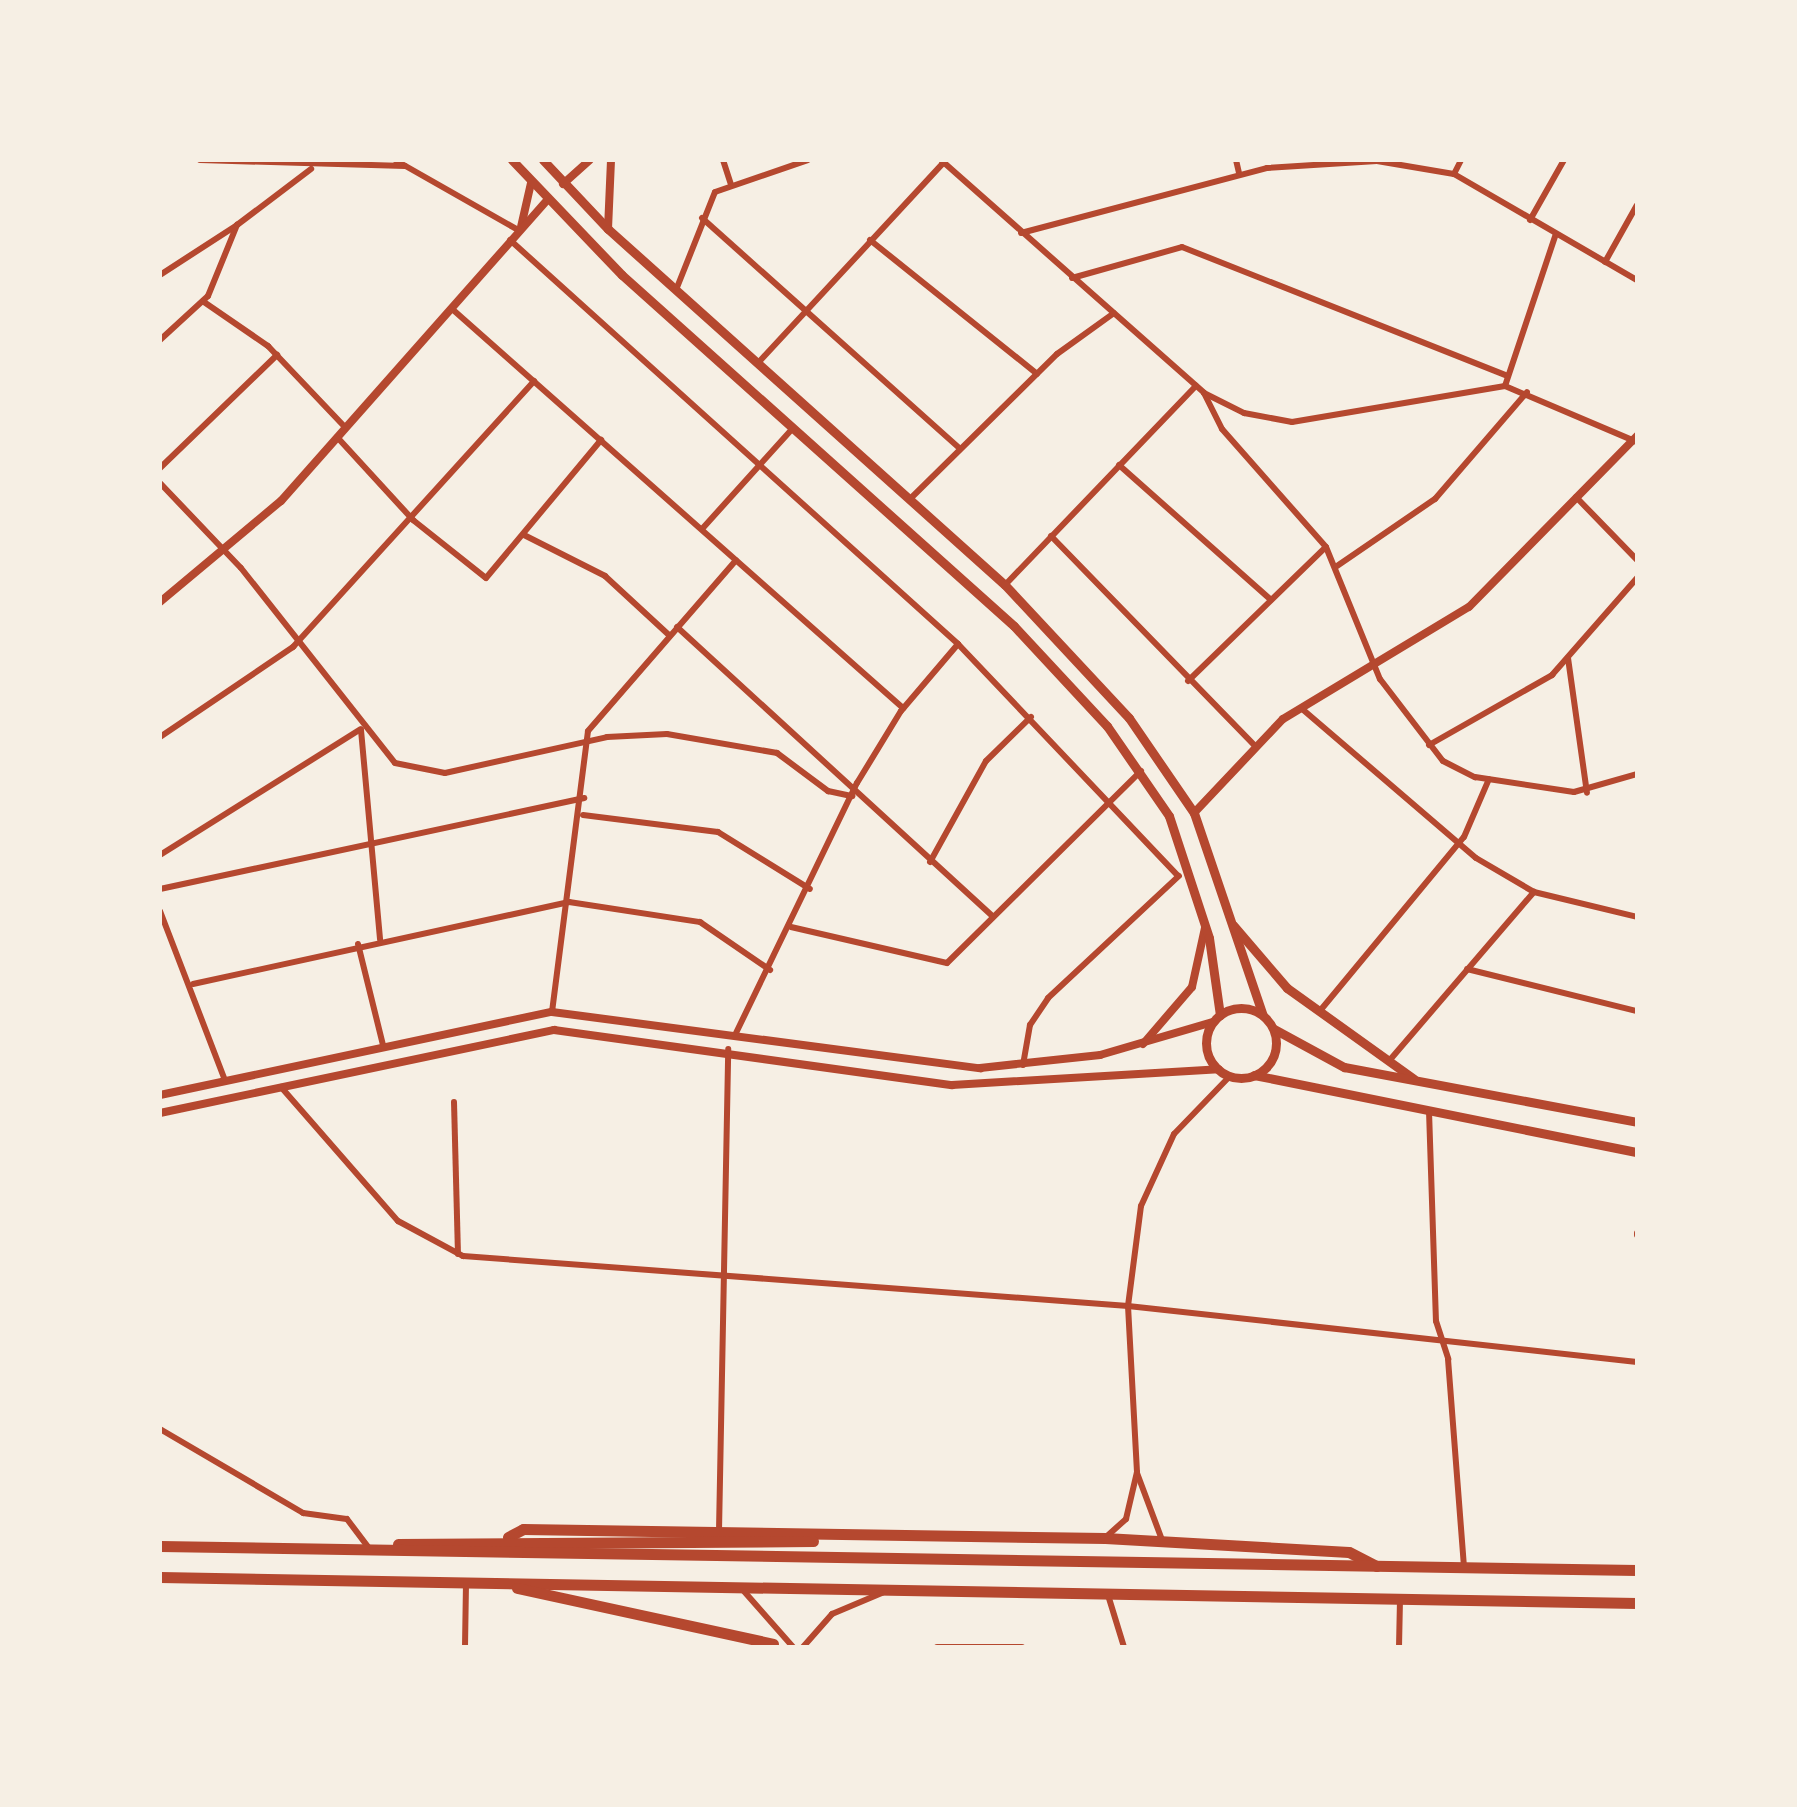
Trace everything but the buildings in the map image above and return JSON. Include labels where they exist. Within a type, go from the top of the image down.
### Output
[{"type":"highway","points":[[508,1538],[522,1529],[1105,1538],[1349,1552],[1381,1568]]},
{"type":"highway","points":[[374,1551],[508,1538],[814,1542]]},
{"type":"highway","points":[[160,1546],[1637,1570]]},
{"type":"highway","points":[[160,1577],[1637,1603]]},
{"type":"highway","points":[[503,1584],[773,1644]]},
{"type":"main road","points":[[512,160],[547,200],[792,429],[1014,626],[1142,770],[1174,831],[1205,924],[1217,1018],[1206,1041],[1218,1070],[1230,1076],[1254,1075],[1637,1152]]},
{"type":"main road","points":[[531,184],[546,164],[608,230],[1005,584],[1158,753],[1194,813],[1263,1016],[1274,1029],[1344,1068],[1637,1122]]},
{"type":"main road","points":[[547,200],[562,184]]},
{"type":"main road","points":[[1228,917],[1266,968],[1318,1013],[1420,1083]]},
{"type":"main road","points":[[1217,1018],[1242,1008],[1263,1016]]},
{"type":"main road","points":[[1254,1075],[1274,1056],[1274,1029]]},
{"type":"street","points":[[200,160],[312,169],[405,166]]},
{"type":"street","points":[[395,160],[520,231]]},
{"type":"street","points":[[546,164],[560,160]]},
{"type":"street","points":[[562,184],[590,160]]},
{"type":"street","points":[[608,230],[611,160]]},
{"type":"street","points":[[723,160],[731,184]]},
{"type":"street","points":[[676,291],[702,218],[731,184],[808,160]]},
{"type":"street","points":[[1236,160],[1239,174]]},
{"type":"street","points":[[1454,174],[1461,160]]},
{"type":"street","points":[[1530,220],[1564,160]]},
{"type":"street","points":[[1020,233],[1239,174],[1352,161],[1454,174],[1637,280]]},
{"type":"street","points":[[758,363],[942,162],[1204,393],[1222,429],[1326,548],[1337,566],[1374,665],[1429,745],[1456,770],[1489,779],[1587,793],[1637,774]]},
{"type":"street","points":[[160,275],[312,169]]},
{"type":"street","points":[[520,231],[531,184]]},
{"type":"street","points":[[160,602],[224,554],[337,437],[547,200]]},
{"type":"street","points":[[1605,262],[1637,205]]},
{"type":"street","points":[[702,218],[960,449]]},
{"type":"street","points":[[160,340],[204,302],[237,224]]},
{"type":"street","points":[[1505,386],[1556,234]]},
{"type":"street","points":[[510,240],[958,644],[1178,876]]},
{"type":"street","points":[[870,240],[1037,374]]},
{"type":"street","points":[[1072,278],[1182,248],[1506,375]]},
{"type":"street","points":[[204,302],[278,355],[345,427]]},
{"type":"street","points":[[450,307],[903,708]]},
{"type":"street","points":[[909,500],[1037,374],[1114,313]]},
{"type":"street","points":[[160,468],[278,355]]},
{"type":"street","points":[[160,738],[297,642],[413,520],[534,380]]},
{"type":"street","points":[[1005,584],[1196,386]]},
{"type":"street","points":[[1194,813],[1255,746],[1301,708],[1456,618],[1635,439],[1505,386],[1292,422],[1204,393]]},
{"type":"street","points":[[1337,566],[1434,500],[1527,392]]},
{"type":"street","points":[[702,529],[792,429]]},
{"type":"street","points":[[337,437],[413,520],[486,578],[601,440]]},
{"type":"street","points":[[1119,466],[1272,600]]},
{"type":"street","points":[[160,483],[297,642],[361,729],[395,763],[435,773],[587,740],[668,734],[749,746],[852,796]]},
{"type":"street","points":[[1576,498],[1637,560]]},
{"type":"street","points":[[524,535],[604,576],[669,635]]},
{"type":"street","points":[[1052,536],[1188,682],[1255,746]]},
{"type":"street","points":[[1188,682],[1326,548]]},
{"type":"street","points":[[554,1030],[552,1012],[583,814],[587,740],[669,635],[736,560]]},
{"type":"street","points":[[1429,745],[1534,688],[1568,658],[1637,578]]},
{"type":"street","points":[[676,627],[852,796],[992,916]]},
{"type":"street","points":[[736,1033],[810,889],[852,796],[903,708],[958,644]]},
{"type":"street","points":[[1568,658],[1587,793]]},
{"type":"street","points":[[1301,708],[1459,844],[1534,892],[1637,917]]},
{"type":"street","points":[[930,862],[986,761],[1030,717]]},
{"type":"street","points":[[361,729],[380,939]]},
{"type":"street","points":[[160,855],[361,729]]},
{"type":"street","points":[[791,927],[939,966],[1142,770]]},
{"type":"street","points":[[1318,1013],[1459,844],[1489,779]]},
{"type":"street","points":[[160,889],[369,848],[584,798]]},
{"type":"street","points":[[583,814],[718,832],[810,889]]},
{"type":"street","points":[[1023,1066],[1043,1004],[1188,868]]},
{"type":"street","points":[[1389,1061],[1534,892]]},
{"type":"street","points":[[192,984],[380,939],[569,902],[700,922],[770,970]]},
{"type":"street","points":[[160,911],[192,984],[224,1080]]},
{"type":"street","points":[[1141,1046],[1192,986],[1205,924]]},
{"type":"street","points":[[358,944],[384,1044]]},
{"type":"street","points":[[1467,970],[1637,1012]]},
{"type":"street","points":[[160,1095],[384,1044],[552,1012],[736,1033],[958,1067],[1023,1066],[1141,1046],[1217,1018]]},
{"type":"street","points":[[160,1113],[554,1030],[728,1049],[952,1085],[1218,1070]]},
{"type":"street","points":[[719,1531],[727,1280],[728,1049]]},
{"type":"street","points":[[1105,1538],[1126,1519],[1136,1472],[1128,1306],[1150,1175],[1183,1120],[1230,1076]]},
{"type":"street","points":[[281,1087],[372,1197],[458,1254],[727,1280],[1128,1306],[1637,1362]]},
{"type":"street","points":[[454,1102],[458,1254]]},
{"type":"street","points":[[1429,1111],[1443,1338],[1464,1566]]},
{"type":"street","points":[[160,1429],[303,1513],[347,1519],[374,1551]]},
{"type":"street","points":[[1136,1472],[1162,1540]]},
{"type":"street","points":[[465,1647],[466,1583]]},
{"type":"street","points":[[741,1589],[793,1647]]},
{"type":"street","points":[[803,1647],[840,1608],[888,1590]]},
{"type":"street","points":[[1108,1594],[1124,1647]]},
{"type":"street","points":[[1399,1647],[1400,1599]]},
{"type":"street","points":[[937,1647],[1022,1647]]}]
